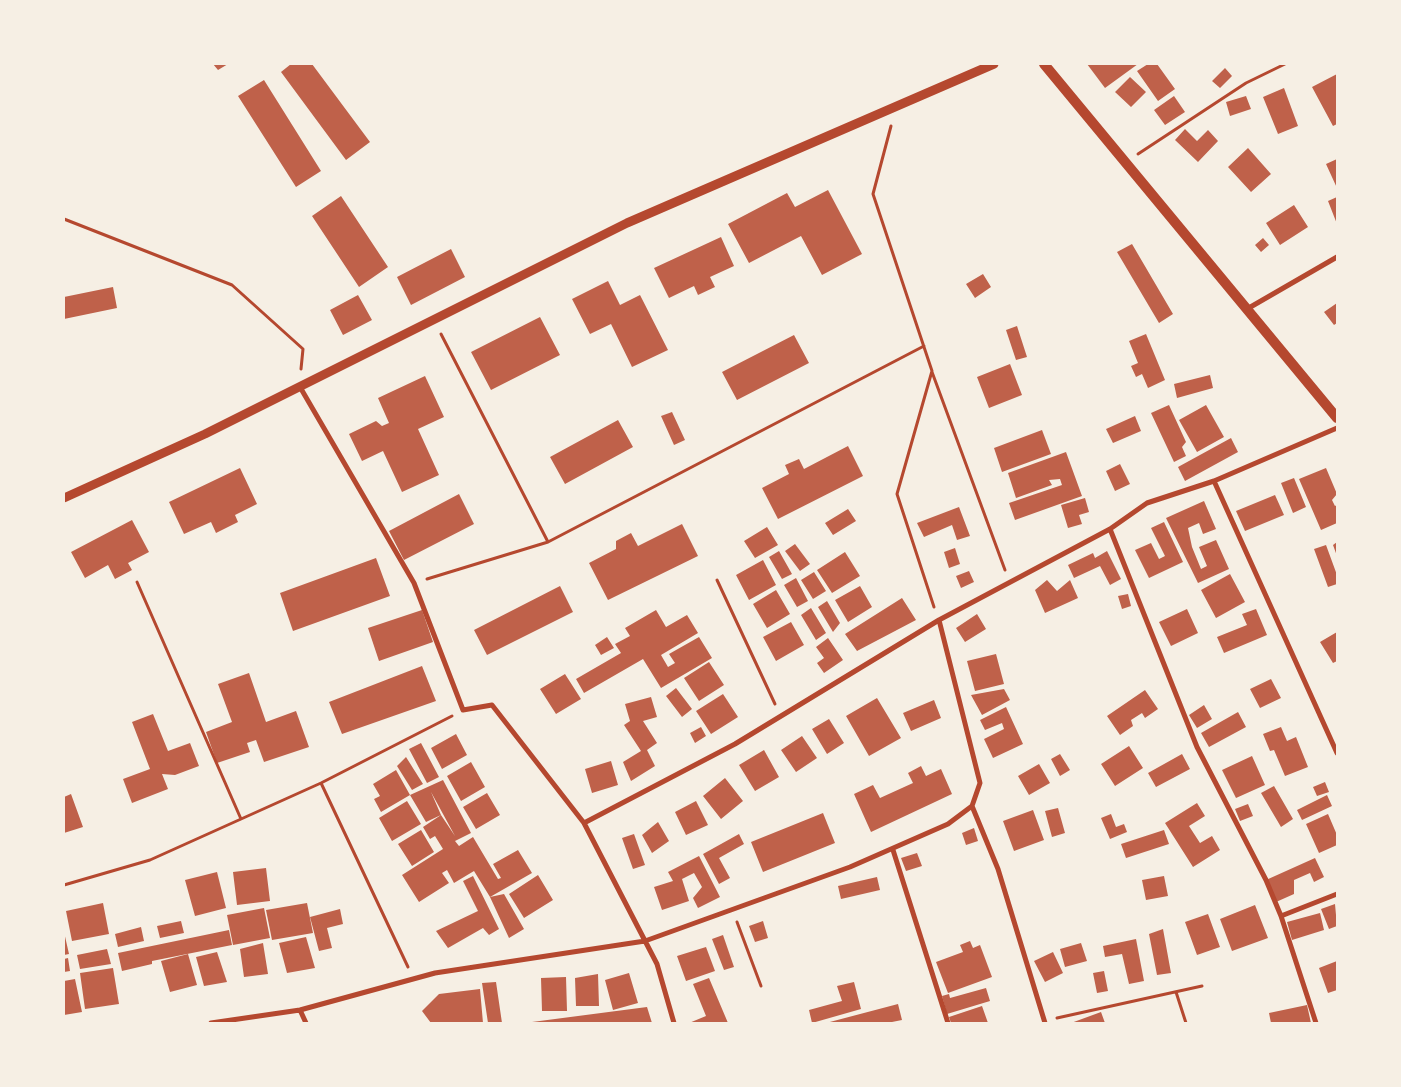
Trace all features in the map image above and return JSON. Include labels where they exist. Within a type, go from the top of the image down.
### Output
[{"type":"main road","points":[[1044,64],[1337,418]]},
{"type":"street","points":[[64,498],[205,434],[627,223],[994,64]]},
{"type":"street","points":[[1247,309],[1337,257]]},
{"type":"street","points":[[300,387],[414,584],[463,710],[492,705],[584,823],[657,964],[674,1023]]},
{"type":"street","points":[[584,823],[735,744],[938,620],[1110,529],[1147,503],[1214,480],[1337,428]]},
{"type":"street","points":[[1214,480],[1337,753]]},
{"type":"street","points":[[1110,529],[1197,747],[1266,880],[1281,916],[1316,1023]]},
{"type":"street","points":[[211,1023],[300,1010],[435,973],[645,940],[893,850],[948,824],[972,806],[980,783],[938,620]]},
{"type":"street","points":[[972,806],[998,869],[1045,1022]]},
{"type":"street","points":[[893,850],[948,1023]]},
{"type":"street","points":[[1281,916],[1337,894]]},
{"type":"street","points":[[300,1010],[306,1023]]},
{"type":"path","points":[[1125,162],[1246,83],[1285,64]]},
{"type":"path","points":[[897,106],[872,194],[932,371],[1010,582]]},
{"type":"path","points":[[64,219],[232,285],[303,349],[300,387]]},
{"type":"path","points":[[434,320],[548,542]]},
{"type":"path","points":[[414,584],[548,542],[924,346]]},
{"type":"path","points":[[932,371],[897,494],[938,620]]},
{"type":"path","points":[[717,580],[780,716]]},
{"type":"path","points":[[137,582],[241,819]]},
{"type":"path","points":[[64,885],[150,860],[321,783],[463,710]]},
{"type":"path","points":[[321,783],[414,979]]},
{"type":"path","points":[[733,909],[761,986]]},
{"type":"path","points":[[1045,1022],[1202,986]]},
{"type":"path","points":[[1176,992],[1186,1023]]},
{"type":"building","points":[[213,64],[228,64],[218,70]]},
{"type":"building","points":[[291,64],[312,64],[370,142],[346,160],[281,72]]},
{"type":"building","points":[[1087,64],[1138,64],[1105,88]]},
{"type":"building","points":[[1148,64],[1157,64],[1175,89],[1158,101],[1137,71]]},
{"type":"building","points":[[1225,68],[1232,76],[1220,88],[1212,81]]},
{"type":"building","points":[[1337,74],[1337,124],[1333,126],[1312,87]]},
{"type":"building","points":[[1130,77],[1146,92],[1131,107],[1115,92]]},
{"type":"building","points":[[264,80],[321,171],[296,187],[238,96]]},
{"type":"building","points":[[1284,88],[1298,126],[1278,134],[1263,97]]},
{"type":"building","points":[[1174,96],[1185,112],[1165,125],[1154,110]]},
{"type":"building","points":[[1246,96],[1251,109],[1230,116],[1226,102]]},
{"type":"building","points":[[1185,129],[1197,141],[1208,130],[1218,141],[1198,162],[1175,140]]},
{"type":"building","points":[[1248,148],[1271,174],[1251,192],[1228,167]]},
{"type":"building","points":[[1337,159],[1337,188],[1326,164]]},
{"type":"building","points":[[828,190],[862,254],[822,275],[801,236],[749,263],[728,224],[787,193],[795,207]]},
{"type":"building","points":[[341,196],[388,267],[359,287],[312,216]]},
{"type":"building","points":[[1337,197],[1337,224],[1328,201]]},
{"type":"building","points":[[1294,205],[1308,227],[1280,245],[1266,223]]},
{"type":"building","points":[[721,237],[734,266],[710,277],[715,287],[698,295],[694,286],[669,298],[654,268]]},
{"type":"building","points":[[1263,238],[1269,245],[1261,252],[1255,245]]},
{"type":"building","points":[[1132,244],[1173,314],[1159,323],[1117,252]]},
{"type":"building","points":[[451,249],[465,277],[411,305],[397,277]]},
{"type":"building","points":[[983,274],[991,287],[975,298],[966,284]]},
{"type":"building","points":[[608,281],[620,305],[640,295],[668,350],[632,367],[611,324],[590,334],[572,299]]},
{"type":"building","points":[[113,287],[117,308],[64,319],[64,297]]},
{"type":"building","points":[[358,295],[372,320],[343,335],[330,310]]},
{"type":"building","points":[[1337,303],[1337,323],[1334,325],[1324,312]]},
{"type":"building","points":[[540,317],[560,355],[491,390],[471,352]]},
{"type":"building","points":[[1017,326],[1027,357],[1016,360],[1006,330]]},
{"type":"building","points":[[1146,334],[1165,380],[1148,388],[1142,374],[1136,377],[1131,366],[1138,363],[1129,341]]},
{"type":"building","points":[[794,335],[809,363],[737,400],[722,372]]},
{"type":"building","points":[[1010,364],[1022,395],[989,408],[977,377]]},
{"type":"building","points":[[1210,375],[1213,388],[1177,398],[1174,384]]},
{"type":"building","points":[[425,376],[444,417],[418,429],[439,475],[402,492],[383,451],[362,461],[349,434],[376,421],[382,426],[389,423],[378,398]]},
{"type":"building","points":[[1169,405],[1186,442],[1182,447],[1186,456],[1174,462],[1151,413]]},
{"type":"building","points":[[1206,405],[1224,437],[1197,452],[1179,420]]},
{"type":"building","points":[[672,412],[685,440],[674,445],[661,416]]},
{"type":"building","points":[[1135,416],[1141,431],[1113,443],[1106,429]]},
{"type":"building","points":[[618,420],[633,447],[565,484],[550,457]]},
{"type":"building","points":[[1042,430],[1051,454],[1002,472],[994,448]]},
{"type":"building","points":[[1231,438],[1238,452],[1185,481],[1178,467]]},
{"type":"building","points":[[848,446],[863,476],[778,519],[762,488],[789,474],[785,465],[799,459],[804,469]]},
{"type":"building","points":[[1066,452],[1082,496],[1015,520],[1009,503],[1062,485],[1060,479],[1049,480],[1052,485],[1016,498],[1008,473]]},
{"type":"building","points":[[1120,464],[1130,484],[1115,491],[1106,471]]},
{"type":"building","points":[[240,468],[257,504],[235,515],[238,522],[216,533],[211,522],[184,534],[169,502]]},
{"type":"building","points":[[1326,468],[1337,494],[1332,500],[1335,506],[1337,505],[1337,523],[1321,530],[1299,479]]},
{"type":"building","points":[[1294,478],[1306,507],[1293,513],[1281,483]]},
{"type":"building","points":[[459,494],[474,524],[404,560],[389,531]]},
{"type":"building","points":[[1275,495],[1284,515],[1245,531],[1236,511]]},
{"type":"building","points":[[1085,498],[1089,512],[1079,515],[1082,524],[1068,528],[1061,505]]},
{"type":"building","points":[[1204,501],[1216,529],[1203,534],[1199,523],[1188,528],[1192,547],[1201,569],[1207,566],[1199,547],[1216,540],[1229,569],[1198,583],[1166,518]]},
{"type":"building","points":[[959,507],[970,536],[957,540],[952,525],[924,537],[917,523]]},
{"type":"building","points":[[848,509],[856,521],[833,535],[825,523]]},
{"type":"building","points":[[132,520],[149,552],[128,563],[132,570],[115,579],[108,565],[85,578],[71,552]]},
{"type":"building","points":[[1164,522],[1183,562],[1149,578],[1135,550],[1151,543],[1159,559],[1165,556],[1151,528]]},
{"type":"building","points":[[682,524],[698,556],[608,600],[589,563],[616,549],[616,541],[631,533],[638,546]]},
{"type":"building","points":[[767,527],[778,545],[755,558],[744,541]]},
{"type":"building","points":[[1337,542],[1337,556],[1333,545]]},
{"type":"building","points":[[795,544],[810,564],[800,571],[785,551]]},
{"type":"building","points":[[1326,545],[1337,575],[1337,584],[1328,587],[1314,549]]},
{"type":"building","points":[[955,548],[960,564],[949,568],[944,552]]},
{"type":"building","points":[[779,551],[792,574],[782,579],[769,557]]},
{"type":"building","points":[[1107,551],[1121,579],[1110,585],[1100,566],[1074,578],[1068,565],[1093,553],[1095,558]]},
{"type":"building","points":[[845,552],[860,576],[832,593],[817,570]]},
{"type":"building","points":[[376,558],[390,596],[293,631],[280,593]]},
{"type":"building","points":[[763,560],[776,585],[749,600],[736,575]]},
{"type":"building","points":[[969,571],[974,582],[961,588],[956,576]]},
{"type":"building","points":[[814,572],[826,591],[813,599],[801,580]]},
{"type":"building","points":[[1230,574],[1245,602],[1216,618],[1201,590]]},
{"type":"building","points":[[796,578],[808,601],[797,607],[784,585]]},
{"type":"building","points":[[1047,580],[1057,591],[1070,580],[1078,598],[1045,613],[1035,590]]},
{"type":"building","points":[[560,586],[573,612],[487,655],[474,630]]},
{"type":"building","points":[[860,586],[872,607],[848,622],[835,600]]},
{"type":"building","points":[[776,590],[790,614],[767,628],[753,604]]},
{"type":"building","points":[[1128,594],[1131,606],[1122,609],[1118,596]]},
{"type":"building","points":[[902,598],[916,620],[857,651],[845,634]]},
{"type":"building","points":[[827,601],[840,623],[833,632],[818,607]]},
{"type":"building","points":[[811,608],[826,633],[816,640],[801,615]]},
{"type":"building","points":[[1187,609],[1198,633],[1171,646],[1159,622]]},
{"type":"building","points":[[1256,609],[1267,635],[1224,653],[1217,637],[1247,625],[1242,614]]},
{"type":"building","points":[[422,610],[433,642],[379,661],[368,628]]},
{"type":"building","points":[[656,610],[666,627],[687,615],[698,633],[661,655],[668,667],[675,663],[669,654],[699,637],[712,658],[661,688],[643,659],[584,693],[576,679],[621,653],[615,644],[630,636],[625,628]]},
{"type":"building","points":[[977,614],[986,629],[965,642],[956,628]]},
{"type":"building","points":[[791,622],[804,645],[776,661],[763,637]]},
{"type":"building","points":[[1337,632],[1337,661],[1333,663],[1320,642]]},
{"type":"building","points":[[607,637],[614,648],[601,655],[595,645]]},
{"type":"building","points":[[828,638],[843,660],[824,673],[817,663],[824,658],[816,647]]},
{"type":"building","points":[[996,654],[1004,684],[975,691],[967,661]]},
{"type":"building","points":[[709,662],[724,685],[699,701],[684,678]]},
{"type":"building","points":[[422,666],[436,701],[342,734],[329,702]]},
{"type":"building","points":[[249,673],[266,722],[296,711],[309,747],[264,762],[256,740],[247,743],[250,752],[217,763],[206,732],[232,722],[218,684]]},
{"type":"building","points":[[565,674],[581,699],[556,714],[540,689]]},
{"type":"building","points":[[1271,679],[1281,698],[1260,708],[1250,689]]},
{"type":"building","points":[[676,688],[692,709],[682,717],[666,696]]},
{"type":"building","points":[[1004,689],[1010,700],[982,715],[971,695]]},
{"type":"building","points":[[1145,690],[1158,709],[1145,718],[1142,713],[1131,720],[1133,726],[1120,735],[1107,716]]},
{"type":"building","points":[[723,694],[738,717],[711,734],[696,711]]},
{"type":"building","points":[[651,697],[657,717],[643,721],[657,743],[647,750],[655,766],[631,781],[623,762],[641,751],[624,725],[630,721],[625,704]]},
{"type":"building","points":[[877,698],[901,738],[869,756],[846,716]]},
{"type":"building","points":[[934,700],[941,718],[911,731],[903,713]]},
{"type":"building","points":[[1204,705],[1212,719],[1197,728],[1189,715]]},
{"type":"building","points":[[1006,707],[1023,744],[993,758],[984,739],[1004,729],[1002,723],[985,730],[980,720]]},
{"type":"building","points":[[1238,712],[1246,727],[1209,747],[1201,733]]},
{"type":"building","points":[[153,714],[168,751],[190,743],[199,766],[175,775],[162,774],[168,789],[132,803],[123,779],[150,769],[132,722]]},
{"type":"building","points":[[829,719],[844,743],[827,754],[812,729]]},
{"type":"building","points":[[701,727],[706,736],[695,743],[690,733]]},
{"type":"building","points":[[1281,727],[1287,741],[1296,737],[1308,767],[1285,776],[1274,750],[1270,751],[1263,734]]},
{"type":"building","points":[[456,734],[467,755],[442,769],[431,748]]},
{"type":"building","points":[[802,736],[817,758],[796,772],[781,750]]},
{"type":"building","points":[[421,743],[439,777],[427,783],[409,749]]},
{"type":"building","points":[[1129,746],[1143,768],[1115,786],[1101,764]]},
{"type":"building","points":[[764,750],[779,777],[755,791],[739,765]]},
{"type":"building","points":[[1060,754],[1070,770],[1060,776],[1051,759]]},
{"type":"building","points":[[1182,754],[1190,769],[1156,787],[1148,773]]},
{"type":"building","points":[[1252,756],[1265,785],[1236,798],[1222,770]]},
{"type":"building","points":[[406,757],[423,784],[412,790],[397,766]]},
{"type":"building","points":[[611,761],[618,785],[592,793],[585,769]]},
{"type":"building","points":[[471,762],[485,787],[461,801],[447,776]]},
{"type":"building","points":[[1039,764],[1050,783],[1029,795],[1018,776]]},
{"type":"building","points":[[921,766],[926,776],[941,769],[952,794],[871,832],[854,794],[873,785],[880,798],[913,783],[908,773]]},
{"type":"building","points":[[396,770],[410,795],[381,812],[374,799],[380,796],[373,784]]},
{"type":"building","points":[[725,778],[743,801],[721,819],[703,796]]},
{"type":"building","points":[[443,780],[471,833],[455,841],[459,846],[473,837],[498,879],[501,878],[493,864],[518,850],[532,873],[490,897],[474,871],[454,883],[447,870],[442,873],[449,883],[419,902],[402,875],[443,849],[435,836],[430,839],[423,827],[441,815],[426,822],[410,795]],"holes":[[[431,792],[455,836],[441,815]]]},
{"type":"building","points":[[1325,782],[1329,792],[1317,796],[1313,787]]},
{"type":"building","points":[[1274,786],[1293,819],[1281,827],[1261,793]]},
{"type":"building","points":[[487,793],[500,815],[476,829],[463,807]]},
{"type":"building","points":[[71,794],[83,827],[64,833],[64,797]]},
{"type":"building","points":[[1327,795],[1332,806],[1302,820],[1297,810]]},
{"type":"building","points":[[407,801],[421,824],[392,841],[379,818]]},
{"type":"building","points":[[696,801],[708,825],[686,835],[675,812]]},
{"type":"building","points":[[1197,803],[1205,816],[1189,826],[1200,843],[1212,836],[1220,850],[1193,867],[1165,823]]},
{"type":"building","points":[[1248,804],[1253,816],[1240,821],[1235,809]]},
{"type":"building","points":[[1058,808],[1065,833],[1052,837],[1045,811]]},
{"type":"building","points":[[1033,810],[1044,840],[1014,851],[1003,821]]},
{"type":"building","points":[[823,813],[835,843],[763,872],[751,842]]},
{"type":"building","points":[[1111,814],[1116,827],[1124,824],[1127,832],[1110,839],[1101,818]]},
{"type":"building","points":[[1328,814],[1337,835],[1337,845],[1319,853],[1306,824]]},
{"type":"building","points":[[658,822],[669,841],[652,853],[642,835]]},
{"type":"building","points":[[974,828],[978,841],[966,845],[962,833]]},
{"type":"building","points":[[421,830],[434,852],[412,866],[398,844]]},
{"type":"building","points":[[1164,830],[1169,844],[1126,858],[1121,844]]},
{"type":"building","points":[[634,834],[645,865],[633,869],[622,838]]},
{"type":"building","points":[[739,834],[744,844],[719,858],[730,878],[719,884],[703,854]]},
{"type":"building","points":[[917,853],[922,866],[906,871],[901,858]]},
{"type":"building","points":[[699,856],[720,897],[698,908],[693,898],[702,887],[694,873],[682,879],[689,901],[662,910],[654,887],[673,881],[668,872]]},
{"type":"building","points":[[1315,858],[1324,877],[1314,882],[1310,873],[1294,880],[1294,894],[1276,902],[1266,880]]},
{"type":"building","points":[[266,868],[270,901],[237,905],[233,872]]},
{"type":"building","points":[[217,872],[226,908],[195,916],[185,880]]},
{"type":"building","points":[[538,875],[553,900],[524,918],[509,894]]},
{"type":"building","points":[[473,876],[499,929],[489,935],[483,928],[448,948],[436,931],[478,911],[463,881]]},
{"type":"building","points":[[1164,876],[1168,896],[1146,900],[1142,880]]},
{"type":"building","points":[[877,877],[880,890],[841,899],[838,886]]},
{"type":"building","points":[[504,894],[524,929],[509,938],[490,897]]},
{"type":"building","points":[[103,903],[109,934],[72,941],[66,911]]},
{"type":"building","points":[[307,903],[313,933],[272,940],[266,910]]},
{"type":"building","points":[[1335,904],[1337,926],[1329,929],[1321,909]]},
{"type":"building","points":[[1255,905],[1268,938],[1232,951],[1220,919]]},
{"type":"building","points":[[264,908],[270,938],[233,945],[227,915]]},
{"type":"building","points":[[340,909],[343,924],[327,928],[332,948],[319,951],[310,917]]},
{"type":"building","points":[[1320,913],[1324,930],[1292,940],[1287,922]]},
{"type":"building","points":[[1208,914],[1220,947],[1197,955],[1185,922]]},
{"type":"building","points":[[181,921],[184,933],[160,938],[157,926]]},
{"type":"building","points":[[763,921],[768,938],[755,942],[749,926]]},
{"type":"building","points":[[141,927],[144,941],[118,947],[115,934]]},
{"type":"building","points":[[1163,929],[1171,973],[1157,975],[1149,934]]},
{"type":"building","points":[[229,930],[232,945],[152,961],[152,964],[122,971],[118,953]]},
{"type":"building","points":[[64,932],[69,954],[64,955]]},
{"type":"building","points":[[723,935],[734,967],[724,970],[712,939]]},
{"type":"building","points":[[306,937],[315,968],[287,973],[279,943]]},
{"type":"building","points":[[1136,939],[1144,981],[1129,984],[1122,954],[1105,957],[1103,946]]},
{"type":"building","points":[[970,941],[973,948],[980,945],[992,977],[948,993],[936,962],[963,952],[960,945]]},
{"type":"building","points":[[263,943],[268,974],[244,977],[240,949]]},
{"type":"building","points":[[1081,943],[1087,961],[1065,967],[1060,949]]},
{"type":"building","points":[[706,947],[715,971],[686,981],[677,956]]},
{"type":"building","points":[[107,949],[111,964],[80,969],[77,955]]},
{"type":"building","points":[[217,952],[227,982],[204,986],[196,957]]},
{"type":"building","points":[[1053,952],[1063,973],[1045,982],[1034,961]]},
{"type":"building","points":[[188,954],[197,985],[170,992],[161,961]]},
{"type":"building","points":[[68,958],[70,971],[64,972],[64,959]]},
{"type":"building","points":[[1337,961],[1337,990],[1328,993],[1319,968]]},
{"type":"building","points":[[113,968],[119,1004],[85,1009],[80,973]]},
{"type":"building","points":[[1104,971],[1108,991],[1097,993],[1093,973]]},
{"type":"building","points":[[629,973],[638,1003],[613,1010],[605,980]]},
{"type":"building","points":[[598,974],[599,1006],[576,1006],[575,978]]},
{"type":"building","points":[[566,977],[567,1011],[542,1011],[541,978]]},
{"type":"building","points":[[709,978],[728,1023],[689,1023],[706,1016],[693,984]]},
{"type":"building","points":[[75,979],[82,1012],[64,1015],[64,981]]},
{"type":"building","points":[[496,982],[502,1023],[488,1023],[482,983]]},
{"type":"building","points":[[854,982],[861,1009],[812,1023],[809,1010],[842,1001],[837,986]]},
{"type":"building","points":[[986,988],[990,1001],[947,1014],[942,996],[949,994],[950,998]]},
{"type":"building","points":[[480,989],[483,1023],[431,1023],[422,1011],[439,994]]},
{"type":"building","points":[[898,1004],[902,1020],[887,1023],[826,1023]]},
{"type":"building","points":[[1307,1005],[1311,1023],[1271,1023],[1269,1013]]},
{"type":"building","points":[[982,1006],[988,1023],[951,1023],[949,1017]]},
{"type":"building","points":[[647,1007],[652,1023],[532,1023],[532,1022]]},
{"type":"building","points":[[1101,1012],[1105,1023],[1071,1023]]}]
